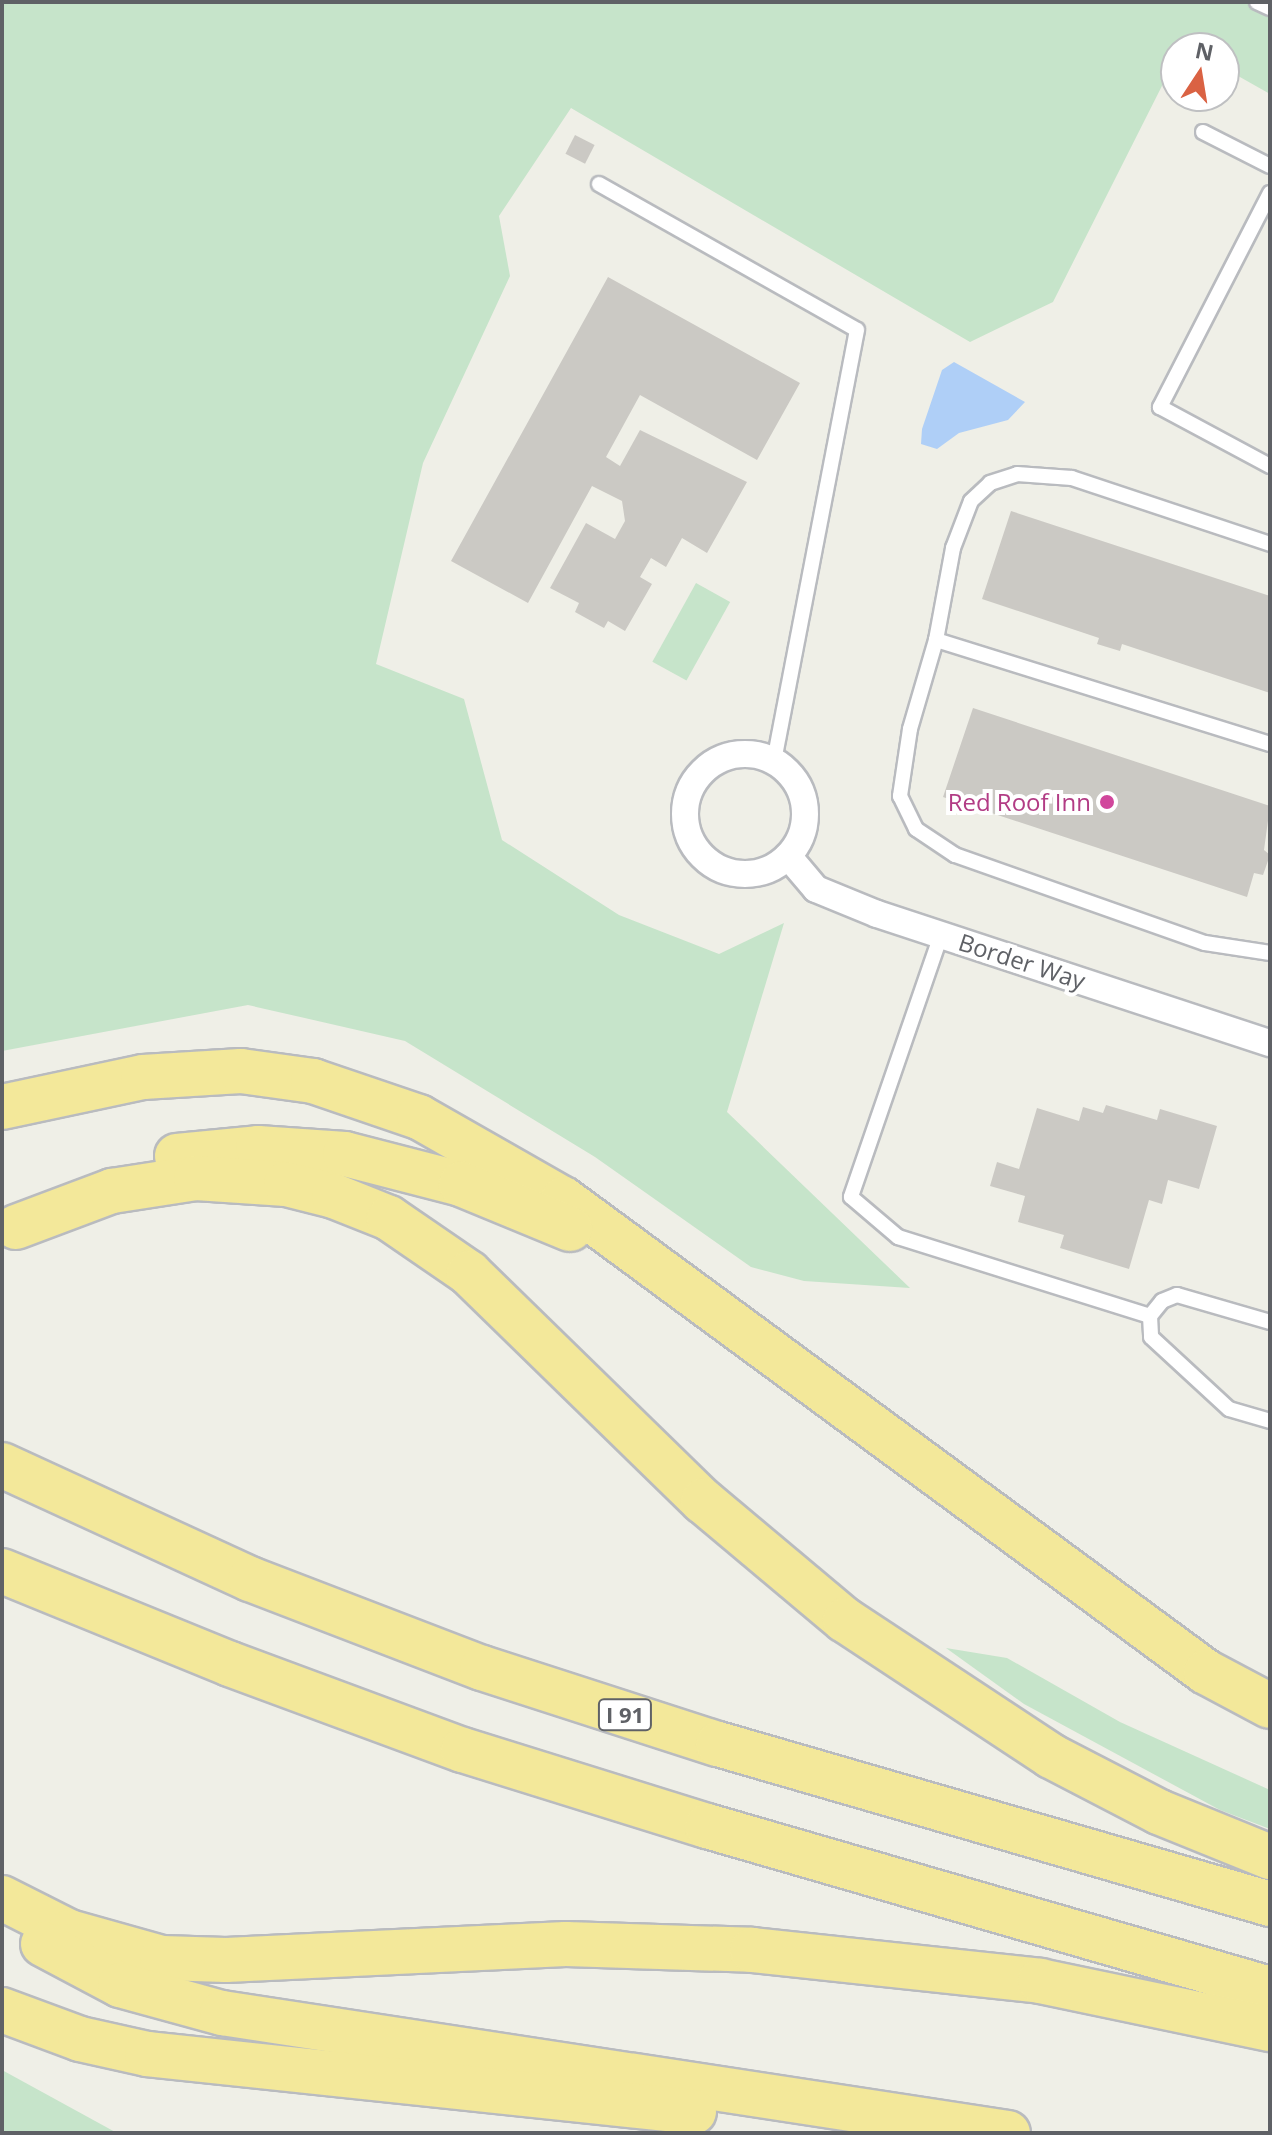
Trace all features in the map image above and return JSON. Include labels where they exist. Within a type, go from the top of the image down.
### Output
[{"type":"highway","points":[[2,1107],[113,1082],[208,1071],[279,1075],[351,1092],[419,1117],[511,1165],[757,1341],[1206,1672],[1270,1706]]},
{"type":"highway","points":[[9,1232],[85,1185],[164,1158],[247,1148],[345,1154],[461,1184],[554,1222],[651,1272],[757,1341]]},
{"type":"highway","points":[[9,1232],[112,1191],[196,1178],[286,1184],[334,1196],[389,1218],[469,1273],[703,1501],[870,1638],[1064,1763],[1159,1812],[1270,1857]]},
{"type":"highway","name":"I 91","points":[[2,1465],[250,1579],[482,1668],[718,1744],[1270,1904]]},
{"type":"highway","points":[[2,1571],[215,1659],[463,1750],[707,1826],[1270,1989]]},
{"type":"highway","points":[[2,1898],[69,1932],[134,1953],[177,1960],[505,1945],[690,1946],[875,1960],[1040,1981],[1270,2029]]},
{"type":"highway","points":[[2,1915],[89,1970],[186,2005],[1008,2133]]},
{"type":"highway","points":[[2,2010],[80,2039],[147,2054],[903,2133]]},
{"type":"street","points":[[736,755],[774,761],[799,788],[805,805],[805,824],[788,856],[771,868],[731,873],[697,850],[687,832],[685,811],[700,774],[736,755]]},
{"type":"street","name":"Border Way","points":[[788,856],[816,889],[941,935],[1270,1043]]},
{"type":"lane","points":[[1257,2],[1270,8]]},
{"type":"lane","points":[[1203,132],[1270,166]]},
{"type":"lane","points":[[599,184],[857,330],[774,761]]},
{"type":"lane","points":[[1270,193],[1160,407],[1270,466]]},
{"type":"lane","points":[[1270,544],[1072,478],[1017,474],[990,483],[971,501],[953,548],[936,640],[910,729],[900,796],[916,829],[955,855],[1077,902],[1205,943],[1270,953]]},
{"type":"lane","points":[[936,640],[1270,744]]},
{"type":"lane","points":[[941,935],[851,1197],[898,1237],[1150,1316]]},
{"type":"lane","points":[[1270,1322],[1177,1295],[1162,1301],[1150,1316],[1151,1337],[1229,1409],[1270,1421]]},
{"type":"green space","points":[[2,2],[1270,2],[1270,94],[1240,77],[1240,32],[1160,32],[1160,90],[1053,302],[970,342],[571,108],[499,216],[510,276],[423,463],[376,664],[464,699],[502,840],[619,915],[719,954],[784,923],[727,1112],[910,1288],[804,1281],[751,1267],[595,1157],[405,1041],[248,1005],[2,1051]]},
{"type":"green space","points":[[696,583],[730,602],[686,681],[652,662]]},
{"type":"green space","points":[[946,1648],[1007,1658],[1120,1722],[1270,1790],[1270,1829],[1220,1810],[1024,1704]]},
{"type":"green space","points":[[2,2070],[117,2133],[2,2133]]},
{"type":"water","points":[[954,362],[1025,402],[1008,420],[959,433],[937,449],[921,444],[922,429],[942,370]]},
{"type":"building","points":[[575,135],[595,145],[585,164],[565,154]]},
{"type":"building","points":[[608,277],[800,383],[757,460],[640,395],[606,457],[620,466],[640,430],[747,482],[707,553],[682,538],[666,567],[651,558],[640,577],[652,584],[625,631],[608,621],[604,628],[575,612],[579,603],[550,588],[586,523],[615,539],[625,521],[622,501],[592,486],[528,603],[451,561]]},
{"type":"building","points":[[1011,511],[1270,596],[1270,693],[1122,644],[1120,651],[1097,644],[1099,638],[982,599]]},
{"type":"building","name":"Red Roof Inn","points":[[973,708],[1270,806],[1264,850],[1270,855],[1263,875],[1254,873],[1247,897],[943,797]]},
{"type":"building","points":[[1106,1105],[1157,1120],[1160,1109],[1217,1126],[1199,1189],[1168,1180],[1162,1204],[1149,1200],[1129,1269],[1060,1248],[1064,1235],[1018,1222],[1025,1196],[990,1186],[997,1162],[1019,1169],[1037,1108],[1079,1121],[1083,1107],[1103,1113]]},
{"type":"place","name":"Red Roof Inn","points":[[1107,802]]}]
